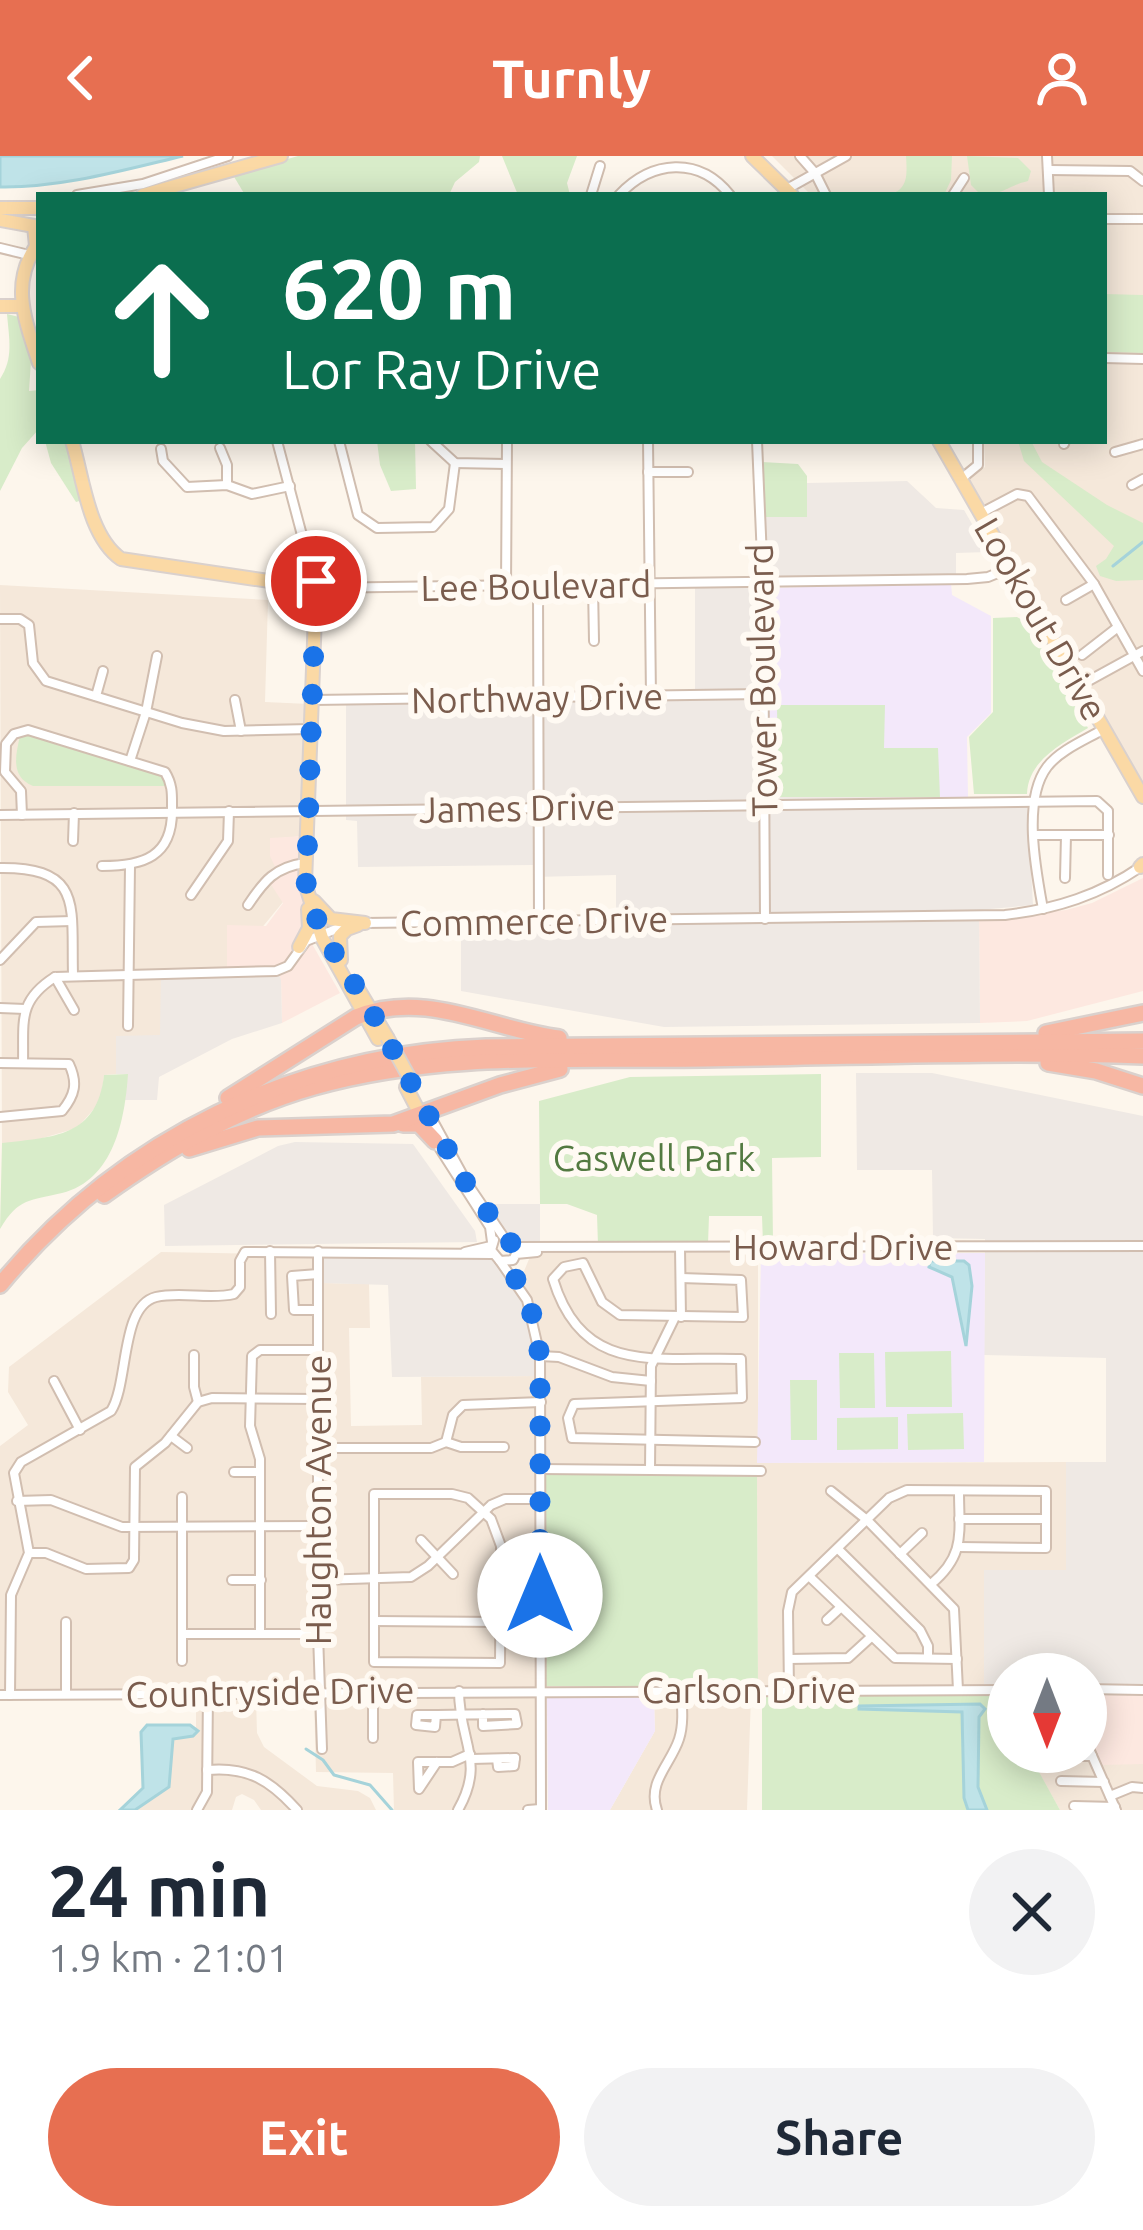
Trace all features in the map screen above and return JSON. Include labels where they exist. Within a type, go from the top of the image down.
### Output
[{"type":"highway","points":[[0,1285],[76,1207],[118,1172],[368,1013],[439,1008],[539,1035],[628,1045]]},
{"type":"highway","points":[[982,1048],[1143,1013]]},
{"type":"highway","points":[[0,1298],[66,1226],[132,1175],[226,1120],[339,1080],[434,1064],[1143,1041]]},
{"type":"highway","points":[[175,1135],[261,1092],[363,1061],[460,1048],[982,1048],[1143,1056]]},
{"type":"highway","points":[[982,1048],[1143,1086]]},
{"type":"highway","points":[[382,1126],[527,1077],[603,1060]]},
{"type":"highway","points":[[132,1175],[209,1141],[258,1128],[415,1123],[436,1135],[436,1113],[429,1110]]},
{"type":"main road","points":[[154,192],[281,156]]},
{"type":"main road","points":[[752,156],[790,192]]},
{"type":"main road","points":[[166,192],[186,183]]},
{"type":"main road","points":[[0,208],[36,208]]},
{"type":"main road","points":[[0,219],[36,218]]},
{"type":"main road","points":[[0,219],[34,226],[35,248],[21,277],[22,306],[36,353]]},
{"type":"main road","points":[[0,306],[22,306]]},
{"type":"main road","name":"Lee Boulevard","points":[[73,444],[98,531],[112,554],[128,562],[316,588]]},
{"type":"main road","name":"Lookout Drive","points":[[941,444],[1143,797]]},
{"type":"main road","points":[[278,582],[308,580],[313,572]]},
{"type":"main road","points":[[316,588],[305,863],[309,926],[299,947],[319,947],[337,961]]},
{"type":"main road","points":[[306,890],[329,918],[368,923]]},
{"type":"main road","points":[[306,890],[337,961],[429,1110]]},
{"type":"main road","points":[[337,961],[344,931],[368,923]]},
{"type":"street","points":[[95,192],[142,184],[228,156]]},
{"type":"street","points":[[800,156],[824,192]]},
{"type":"street","points":[[790,192],[846,156]]},
{"type":"street","points":[[1047,156],[1049,192]]},
{"type":"street","points":[[622,192],[655,166],[693,164],[728,192]]},
{"type":"street","points":[[592,192],[600,166]]},
{"type":"street","points":[[1049,170],[1130,171],[1143,181]]},
{"type":"street","points":[[955,192],[964,178]]},
{"type":"street","points":[[1107,219],[1143,220]]},
{"type":"street","points":[[0,248],[35,248]]},
{"type":"street","points":[[22,306],[36,307]]},
{"type":"street","points":[[1107,358],[1143,359]]},
{"type":"street","points":[[279,444],[316,588]]},
{"type":"street","points":[[340,444],[358,515],[377,528],[433,527],[449,509],[455,463]]},
{"type":"street","points":[[434,444],[455,463],[506,464]]},
{"type":"street","points":[[506,587],[507,444]]},
{"type":"street","points":[[648,444],[651,697]]},
{"type":"street","name":"Tower Boulevard","points":[[757,444],[764,582],[765,919]]},
{"type":"street","points":[[961,480],[978,465],[978,444]]},
{"type":"street","points":[[1115,452],[1143,444]]},
{"type":"street","points":[[220,448],[227,465],[226,485]]},
{"type":"street","points":[[161,449],[164,461],[187,487],[226,485],[252,494],[290,486]]},
{"type":"street","points":[[648,472],[688,472]]},
{"type":"street","points":[[1132,485],[1143,479]]},
{"type":"street","points":[[980,514],[1017,494],[1028,496],[1094,584],[1139,654],[1143,671]]},
{"type":"street","name":"Lee Boulevard","points":[[316,588],[981,578],[1010,568]]},
{"type":"street","points":[[1066,600],[1094,584]]},
{"type":"street","points":[[538,586],[539,922]]},
{"type":"street","points":[[593,586],[594,641]]},
{"type":"street","points":[[0,619],[29,625],[33,663],[46,681],[182,723],[241,731],[310,729]]},
{"type":"street","points":[[1082,656],[1118,627]]},
{"type":"street","points":[[1079,686],[1139,654]]},
{"type":"street","points":[[130,761],[158,656]]},
{"type":"street","points":[[96,696],[103,671]]},
{"type":"street","name":"Northway Drive","points":[[311,700],[763,694]]},
{"type":"street","points":[[235,700],[241,731]]},
{"type":"street","points":[[1044,910],[1034,835],[1036,788],[1053,760],[1104,729]]},
{"type":"street","points":[[22,815],[20,791],[5,772],[5,748],[14,734],[28,730],[165,772],[172,783],[165,842],[149,859],[130,866],[102,866]]},
{"type":"street","name":"James Drive","points":[[0,815],[1101,802],[1108,811],[1108,835]]},
{"type":"street","points":[[191,895],[227,841],[230,811]]},
{"type":"street","points":[[73,841],[74,813]]},
{"type":"street","points":[[1034,835],[1108,835],[1108,875]]},
{"type":"street","points":[[1065,878],[1066,835]]},
{"type":"street","points":[[248,904],[279,869],[305,863]]},
{"type":"street","points":[[128,1026],[130,866]]},
{"type":"street","points":[[0,868],[40,869],[57,879],[70,896],[73,974]]},
{"type":"street","name":"Commerce Drive","points":[[55,977],[276,971],[288,966],[299,947],[322,933],[341,925],[368,923],[991,916],[1044,910],[1084,898],[1142,868]]},
{"type":"street","points":[[0,960],[36,922],[72,921]]},
{"type":"street","points":[[23,1063],[25,1009],[33,991],[55,977],[74,1010]]},
{"type":"street","points":[[0,1008],[25,1009]]},
{"type":"street","points":[[0,1063],[69,1064],[75,1077],[73,1096],[62,1111],[0,1117]]},
{"type":"street","points":[[436,1135],[514,1254],[516,1281]]},
{"type":"street","points":[[483,1211],[494,1251],[532,1314],[540,1356],[540,1809],[528,1810]]},
{"type":"street","points":[[5,1695],[6,1595],[29,1553],[14,1473],[21,1462],[116,1404],[133,1323],[145,1302],[160,1296],[234,1294],[240,1287],[241,1256],[318,1251],[468,1255],[494,1251],[505,1239]]},
{"type":"street","name":"Howard Drive","points":[[494,1251],[1143,1246]]},
{"type":"street","points":[[650,1469],[651,1381],[656,1356],[678,1317],[680,1248]]},
{"type":"street","name":"Haughton Avenue","points":[[318,1251],[322,1748]]},
{"type":"street","points":[[270,1252],[271,1314]]},
{"type":"street","points":[[681,1279],[741,1280],[743,1317],[628,1317],[614,1312],[598,1296],[583,1263],[554,1275],[562,1308],[580,1334],[616,1353],[741,1359],[742,1397],[574,1404],[568,1424],[572,1438],[577,1442],[755,1442]]},
{"type":"street","points":[[318,1274],[292,1276],[294,1310],[318,1310]]},
{"type":"street","points":[[260,1634],[260,1472],[259,1450],[250,1426],[251,1361],[255,1352],[317,1350]]},
{"type":"street","points":[[194,1355],[198,1402]]},
{"type":"street","points":[[540,1356],[559,1357],[612,1377],[651,1381]]},
{"type":"street","points":[[55,1381],[80,1430]]},
{"type":"street","points":[[29,1553],[46,1553],[78,1568],[125,1569],[134,1560],[135,1467],[171,1436],[198,1402],[212,1398],[318,1399]]},
{"type":"street","points":[[446,1442],[453,1415],[463,1405],[541,1402]]},
{"type":"street","points":[[171,1436],[187,1448]]},
{"type":"street","points":[[318,1448],[431,1448],[446,1442],[461,1447],[504,1447]]},
{"type":"street","points":[[540,1469],[761,1471]]},
{"type":"street","points":[[234,1472],[260,1472]]},
{"type":"street","points":[[788,1690],[789,1598],[889,1498],[907,1490],[1046,1492],[1046,1548],[958,1547]]},
{"type":"street","points":[[831,1491],[867,1520],[954,1609],[958,1690]]},
{"type":"street","points":[[932,1584],[952,1566],[958,1547],[958,1491]]},
{"type":"street","points":[[374,1494],[452,1494],[468,1498],[483,1511],[502,1546],[500,1663],[374,1662],[374,1494]]},
{"type":"street","points":[[182,1496],[182,1661]]},
{"type":"street","points":[[318,1580],[411,1577],[483,1511],[505,1499],[540,1499]]},
{"type":"street","points":[[17,1501],[51,1500],[102,1522],[135,1527],[317,1526]]},
{"type":"street","points":[[959,1520],[1046,1519]]},
{"type":"street","points":[[900,1554],[922,1533]]},
{"type":"street","points":[[421,1540],[453,1574]]},
{"type":"street","points":[[838,1549],[920,1630],[928,1658]]},
{"type":"street","points":[[810,1577],[895,1658],[958,1659]]},
{"type":"street","points":[[232,1580],[261,1580]]},
{"type":"street","points":[[827,1620],[840,1608]]},
{"type":"street","points":[[66,1622],[66,1694]]},
{"type":"street","points":[[374,1622],[501,1622]]},
{"type":"street","points":[[182,1634],[318,1634]]},
{"type":"street","points":[[789,1660],[848,1658],[871,1637]]},
{"type":"street","points":[[1107,1689],[1143,1690]]},
{"type":"street","points":[[458,1690],[472,1785],[460,1807],[474,1809]]},
{"type":"street","points":[[657,1810],[653,1791],[681,1734],[681,1690]]},
{"type":"street","name":"Carlson Drive","points":[[540,1691],[987,1690]]},
{"type":"street","points":[[373,1691],[373,1738]]},
{"type":"street","name":"Countryside Drive","points":[[5,1695],[540,1691]]},
{"type":"street","points":[[197,1810],[207,1792],[208,1693]]},
{"type":"street","points":[[436,1715],[483,1714]]},
{"type":"street","points":[[437,1762],[471,1756],[497,1758]]},
{"type":"street","points":[[207,1770],[233,1769],[265,1779],[297,1810]]},
{"type":"street","points":[[1074,1806],[1116,1808],[1100,1773]]},
{"type":"street","points":[[1061,1781],[1104,1782]]},
{"type":"street","points":[[1110,1796],[1143,1788]]},
{"type":"shaded area","points":[[772,156],[1143,156],[1143,788],[967,481],[985,467],[984,444],[1107,444],[1107,192],[808,192]]},
{"type":"shaded area","points":[[907,481],[936,508],[964,510],[988,552],[956,553],[956,576],[766,579],[765,517],[807,517],[807,483]]},
{"type":"shaded area","points":[[951,583],[952,595],[991,616],[991,713],[967,737],[968,797],[768,797],[767,588]]},
{"type":"shaded area","points":[[0,585],[268,600],[265,702],[309,704],[304,836],[270,839],[283,902],[227,970],[160,1036],[116,1036],[116,1074],[104,1075],[101,1101],[77,1128],[2,1150]]},
{"type":"shaded area","points":[[695,588],[767,588],[768,797],[1027,797],[1033,905],[979,910],[980,1023],[664,1027],[461,991],[461,918],[616,918],[616,875],[534,877],[533,865],[358,867],[357,821],[346,820],[346,698],[695,696]]},
{"type":"shaded area","points":[[304,836],[303,928],[340,993],[282,1023],[281,980],[227,970],[227,925],[266,926],[283,903],[270,883],[278,873],[270,856],[270,838]]},
{"type":"shaded area","points":[[1143,878],[1143,991],[1027,1021],[980,1023],[979,919],[1066,910]]},
{"type":"shaded area","points":[[277,969],[282,1023],[232,1039],[159,1077],[157,1100],[125,1100],[127,1074],[116,1074],[116,1036],[160,1035],[161,970]]},
{"type":"shaded area","points":[[856,1073],[932,1073],[1143,1116],[1143,1687],[1107,1687],[1107,1653],[987,1653],[984,1687],[984,1570],[1066,1570],[1066,1462],[1106,1462],[1106,1358],[984,1355],[985,1239],[933,1238],[932,1170],[857,1170]]},
{"type":"shaded area","points":[[295,1142],[413,1144],[475,1231],[477,1242],[165,1246],[164,1205],[278,1146]]},
{"type":"shaded area","points":[[485,1204],[540,1204],[540,1242],[505,1242]]},
{"type":"shaded area","points":[[758,1251],[758,1463],[1066,1462],[1066,1570],[984,1571],[984,1693],[758,1693],[757,1474],[544,1472],[540,1336],[522,1276],[532,1252]]},
{"type":"shaded area","points":[[161,1252],[321,1255],[323,1283],[369,1284],[370,1328],[349,1328],[351,1426],[422,1425],[421,1377],[538,1376],[537,1810],[394,1810],[393,1773],[316,1772],[314,1698],[256,1699],[257,1733],[264,1747],[317,1786],[358,1791],[370,1798],[376,1810],[261,1810],[242,1794],[232,1810],[127,1810],[159,1784],[159,1731],[196,1730],[196,1699],[0,1700],[0,1446],[28,1425],[8,1392],[9,1367]]},
{"type":"shaded area","points":[[985,1253],[984,1462],[757,1463],[761,1254]]},
{"type":"shaded area","points":[[321,1255],[498,1255],[523,1298],[536,1342],[538,1376],[392,1377],[388,1285],[322,1283]]},
{"type":"shaded area","points":[[1143,1692],[1143,1764],[1107,1765],[1107,1693]]},
{"type":"shaded area","points":[[654,1696],[751,1696],[747,1810],[610,1810],[655,1731]]},
{"type":"shaded area","points":[[654,1696],[655,1731],[610,1810],[548,1810],[547,1698]]},
{"type":"shaded area","points":[[1107,1764],[1143,1764],[1143,1810],[1060,1810],[1039,1773],[1107,1773]]},
{"type":"green space","points":[[298,156],[480,156],[450,192],[243,192],[233,175]]},
{"type":"green space","points":[[502,156],[577,156],[567,183],[569,192],[517,192]]},
{"type":"green space","points":[[906,156],[952,156],[945,192],[896,192],[906,175]]},
{"type":"green space","points":[[967,156],[1018,158],[1031,171],[1028,181],[1000,192],[978,192],[971,185]]},
{"type":"green space","points":[[1107,294],[1143,295],[1143,353],[1107,352]]},
{"type":"green space","points":[[7,314],[19,317],[31,361],[29,391],[36,390],[36,432],[22,448],[0,491],[0,379],[9,340]]},
{"type":"green space","points":[[46,444],[67,444],[83,500],[76,502],[51,463]]},
{"type":"green space","points":[[377,444],[415,444],[416,489],[391,491]]},
{"type":"green space","points":[[1019,444],[1033,444],[1042,462],[1143,523],[1143,580],[1100,576],[1096,566],[1114,546],[1024,461]]},
{"type":"green space","points":[[762,462],[798,464],[807,476],[807,517],[765,517]]},
{"type":"green space","points":[[1017,617],[1031,625],[1088,728],[1040,762],[1027,794],[974,794],[969,737],[993,712],[993,618]]},
{"type":"green space","points":[[777,705],[885,705],[884,748],[938,748],[940,797],[778,797]]},
{"type":"green space","points":[[34,735],[163,776],[168,786],[33,786],[21,777],[16,759],[20,736]]},
{"type":"green space","points":[[128,1074],[120,1128],[105,1162],[80,1186],[20,1206],[0,1229],[2,1143],[70,1130],[92,1111],[104,1075]]},
{"type":"green space","name":"Caswell Park","points":[[821,1074],[821,1157],[772,1158],[773,1243],[763,1244],[762,1216],[709,1216],[708,1244],[598,1245],[597,1215],[567,1204],[540,1204],[539,1101],[630,1077]]},
{"type":"green space","points":[[951,1351],[952,1407],[886,1407],[885,1352]]},
{"type":"green space","points":[[839,1353],[874,1353],[875,1408],[840,1408]]},
{"type":"green space","points":[[790,1380],[817,1380],[817,1440],[791,1440]]},
{"type":"green space","points":[[963,1413],[964,1449],[908,1450],[907,1414]]},
{"type":"green space","points":[[898,1417],[898,1449],[837,1450],[837,1418]]},
{"type":"green space","points":[[544,1473],[757,1474],[758,1687],[545,1686]]},
{"type":"green space","points":[[987,1694],[987,1773],[1040,1773],[1060,1810],[762,1810],[762,1695]]},
{"type":"water","points":[[0,156],[183,156],[69,181],[0,187]]},
{"type":"water","points":[[930,1261],[969,1265],[972,1286],[966,1346],[952,1277],[929,1267]]},
{"type":"water","points":[[980,1704],[985,1709],[979,1717],[978,1787],[987,1810],[968,1810],[964,1798],[962,1712],[859,1709],[859,1706]]},
{"type":"water","points":[[147,1725],[190,1725],[198,1731],[173,1739],[169,1787],[135,1810],[120,1810],[143,1788],[141,1732]]},
{"type":"waterway","points":[[1113,566],[1143,542]]},
{"type":"waterway","points":[[306,1749],[334,1775],[370,1785],[392,1810]]},
{"type":"route","points":[[316,581],[306,890],[322,933],[372,1012],[466,1183],[514,1247],[516,1281],[532,1314],[540,1356],[540,1595]]}]
